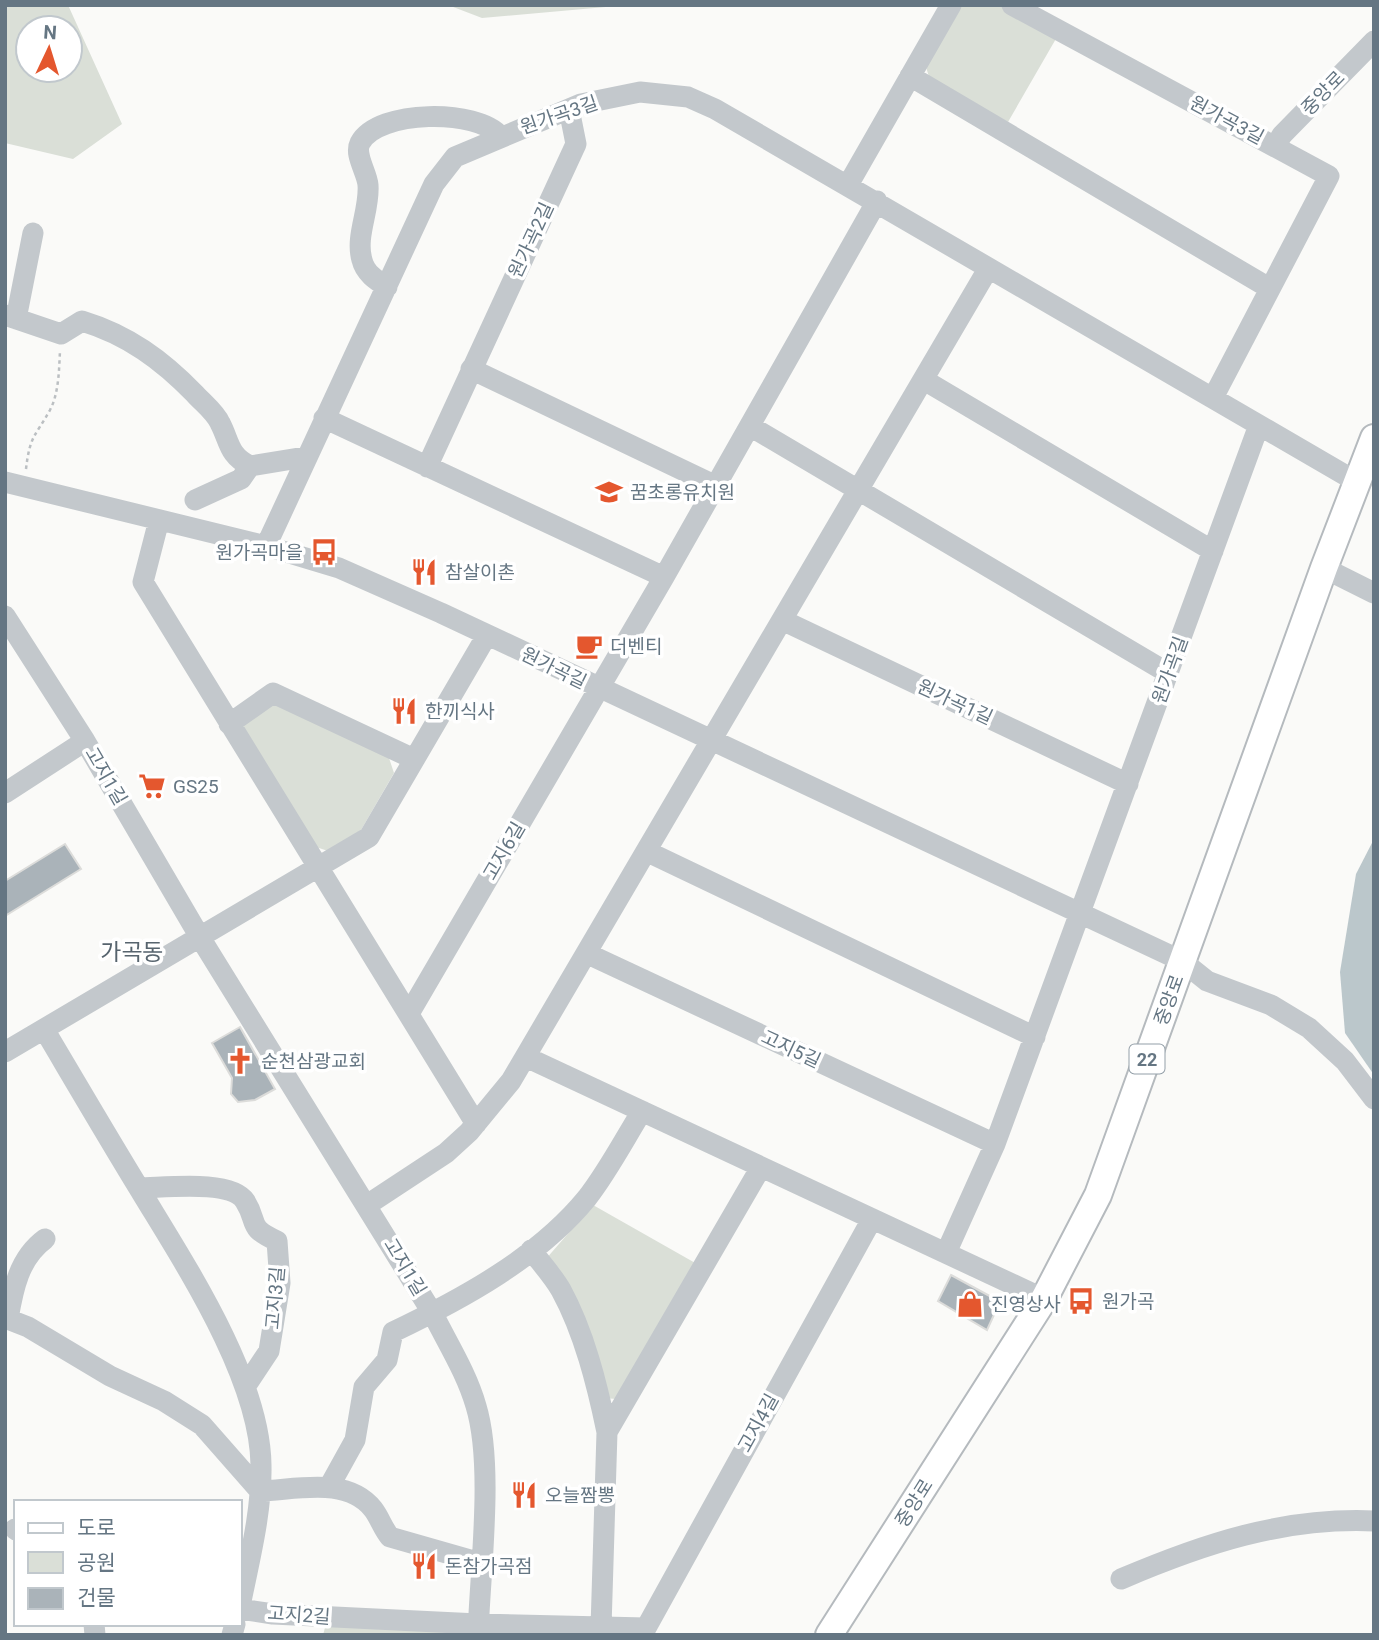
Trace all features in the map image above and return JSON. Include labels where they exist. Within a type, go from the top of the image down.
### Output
[{"type":"main road","name":"중앙로","points":[[829,1635],[1044,1299],[1098,1195],[1324,568],[1374,438]]},
{"type":"street","points":[[848,185],[951,5]]},
{"type":"street","name":"원가곡3길","points":[[1012,5],[1329,176],[1214,396]]},
{"type":"street","name":"중앙로","points":[[1275,146],[1282,135],[1374,41]]},
{"type":"street","points":[[910,76],[1269,288]]},
{"type":"street","name":"원가곡3길","points":[[266,546],[434,184],[455,158],[500,136],[569,109],[640,92],[688,97],[715,109],[877,201],[988,269],[1214,396],[1357,482]]},
{"type":"street","name":"원가곡2길","points":[[427,467],[576,144],[569,109]]},
{"type":"street","name":"원가곡3길","points":[[387,287],[367,271],[360,248],[368,198],[367,178],[358,149],[362,140],[371,132],[397,121],[418,117],[447,118],[485,125],[500,136]]},
{"type":"street","points":[[598,690],[877,201]]},
{"type":"street","points":[[33,233],[11,317],[61,334],[82,321],[99,326],[149,352],[168,366],[212,411],[220,422],[228,447],[250,466]]},
{"type":"street","points":[[367,1205],[446,1153],[476,1124],[511,1081],[648,852],[709,741],[988,269]]},
{"type":"street","points":[[471,369],[716,486]]},
{"type":"street","points":[[924,380],[1213,551]]},
{"type":"street","points":[[324,418],[664,577]]},
{"type":"street","name":"원가곡길","points":[[1081,914],[1259,425]]},
{"type":"street","points":[[750,426],[1168,673]]},
{"type":"street","points":[[195,500],[241,479],[250,466],[305,457]]},
{"type":"street","name":"원가곡길","points":[[15,484],[266,546],[339,568],[1182,961],[1207,981],[1271,1005],[1309,1028],[1345,1061],[1374,1099]]},
{"type":"street","points":[[159,520],[143,582],[410,1012],[476,1124]]},
{"type":"street","points":[[1324,568],[1374,593]]},
{"type":"street","name":"고지1길","points":[[5,616],[85,741],[201,939],[433,1314],[476,1406],[484,1449],[481,1563],[475,1631]]},
{"type":"street","name":"원가곡1길","points":[[782,620],[1128,784]]},
{"type":"street","points":[[5,1052],[320,870],[369,837],[487,635]]},
{"type":"street","name":"고지6길","points":[[410,1012],[598,690]]},
{"type":"street","points":[[229,724],[273,693],[414,759]]},
{"type":"street","points":[[5,793],[85,741]]},
{"type":"street","points":[[648,852],[1035,1037]]},
{"type":"street","points":[[946,1253],[995,1144],[1081,914]]},
{"type":"street","name":"고지5길","points":[[588,954],[995,1144]]},
{"type":"street","points":[[44,1030],[139,1188],[221,1333],[245,1387],[256,1426],[261,1463],[260,1491]]},
{"type":"street","points":[[526,1057],[1044,1299]]},
{"type":"street","points":[[329,1486],[355,1440],[364,1387],[387,1360],[393,1332],[433,1314],[531,1250],[562,1226],[587,1198],[642,1111]]},
{"type":"street","points":[[607,1432],[761,1167]]},
{"type":"street","name":"고지3길","points":[[139,1188],[206,1187],[233,1190],[244,1200],[252,1223],[260,1234],[276,1241],[280,1283],[269,1351],[245,1387]]},
{"type":"street","name":"고지4길","points":[[647,1631],[872,1219]]},
{"type":"street","points":[[45,1239],[34,1247],[22,1264],[7,1319],[28,1327],[110,1376],[164,1401],[202,1425],[260,1491]]},
{"type":"street","points":[[531,1250],[560,1288],[573,1315],[601,1401],[607,1432],[601,1628]]},
{"type":"street","points":[[260,1491],[329,1486],[358,1496],[374,1509],[390,1537],[481,1563]]},
{"type":"street","name":"고지2길","points":[[242,1592],[260,1491]]},
{"type":"street","points":[[1121,1579],[1217,1541],[1268,1528],[1335,1519],[1374,1521]]},
{"type":"street","name":"고지2길","points":[[242,1604],[273,1614],[475,1631],[601,1628],[647,1631]]},
{"type":"path","points":[[15,484],[32,435],[51,408],[59,376],[61,334]]},
{"type":"green space","points":[[5,5],[68,5],[72,14],[14,14],[14,84],[84,84],[84,40],[122,124],[73,159],[5,143]]},
{"type":"green space","points":[[448,5],[628,5],[482,18]]},
{"type":"green space","points":[[962,5],[999,5],[1057,37],[1008,122],[930,80],[926,67]]},
{"type":"green space","points":[[277,704],[389,758],[394,773],[361,830],[328,851],[313,846],[240,724],[265,706]]},
{"type":"green space","points":[[593,1205],[697,1264],[616,1399],[604,1398],[545,1260]]},
{"type":"green space","points":[[326,1624],[447,1629],[454,1634],[323,1635]]},
{"type":"shaded area","points":[[1374,839],[1374,1075],[1345,1033],[1340,972],[1356,874]]},
{"type":"building","points":[[65,844],[81,869],[5,916],[5,881]]},
{"type":"building","name":"순천삼광교회","points":[[240,1027],[275,1089],[255,1100],[238,1102],[231,1094],[232,1078],[212,1043]]},
{"type":"building","name":"진영상사","points":[[951,1275],[997,1300],[998,1306],[987,1330],[938,1301]]},
{"type":"place","name":"꿈초롱유치원","points":[[609,492]]},
{"type":"place","name":"원가곡마을","points":[[324,552]]},
{"type":"place","name":"참살이촌","points":[[424,572]]},
{"type":"place","name":"더벤티","points":[[589,646]]},
{"type":"place","name":"한끼식사","points":[[404,711]]},
{"type":"place","name":"GS25","points":[[152,786]]},
{"type":"place","name":"순천삼광교회","points":[[240,1061]]},
{"type":"place","name":"원가곡","points":[[1081,1301]]},
{"type":"place","name":"진영상사","points":[[970,1304]]},
{"type":"place","name":"오늘짬뽕","points":[[524,1495]]},
{"type":"place","name":"돈참가곡점","points":[[424,1566]]},
{"type":"district","name":"가곡동","points":[[132,952]]}]
